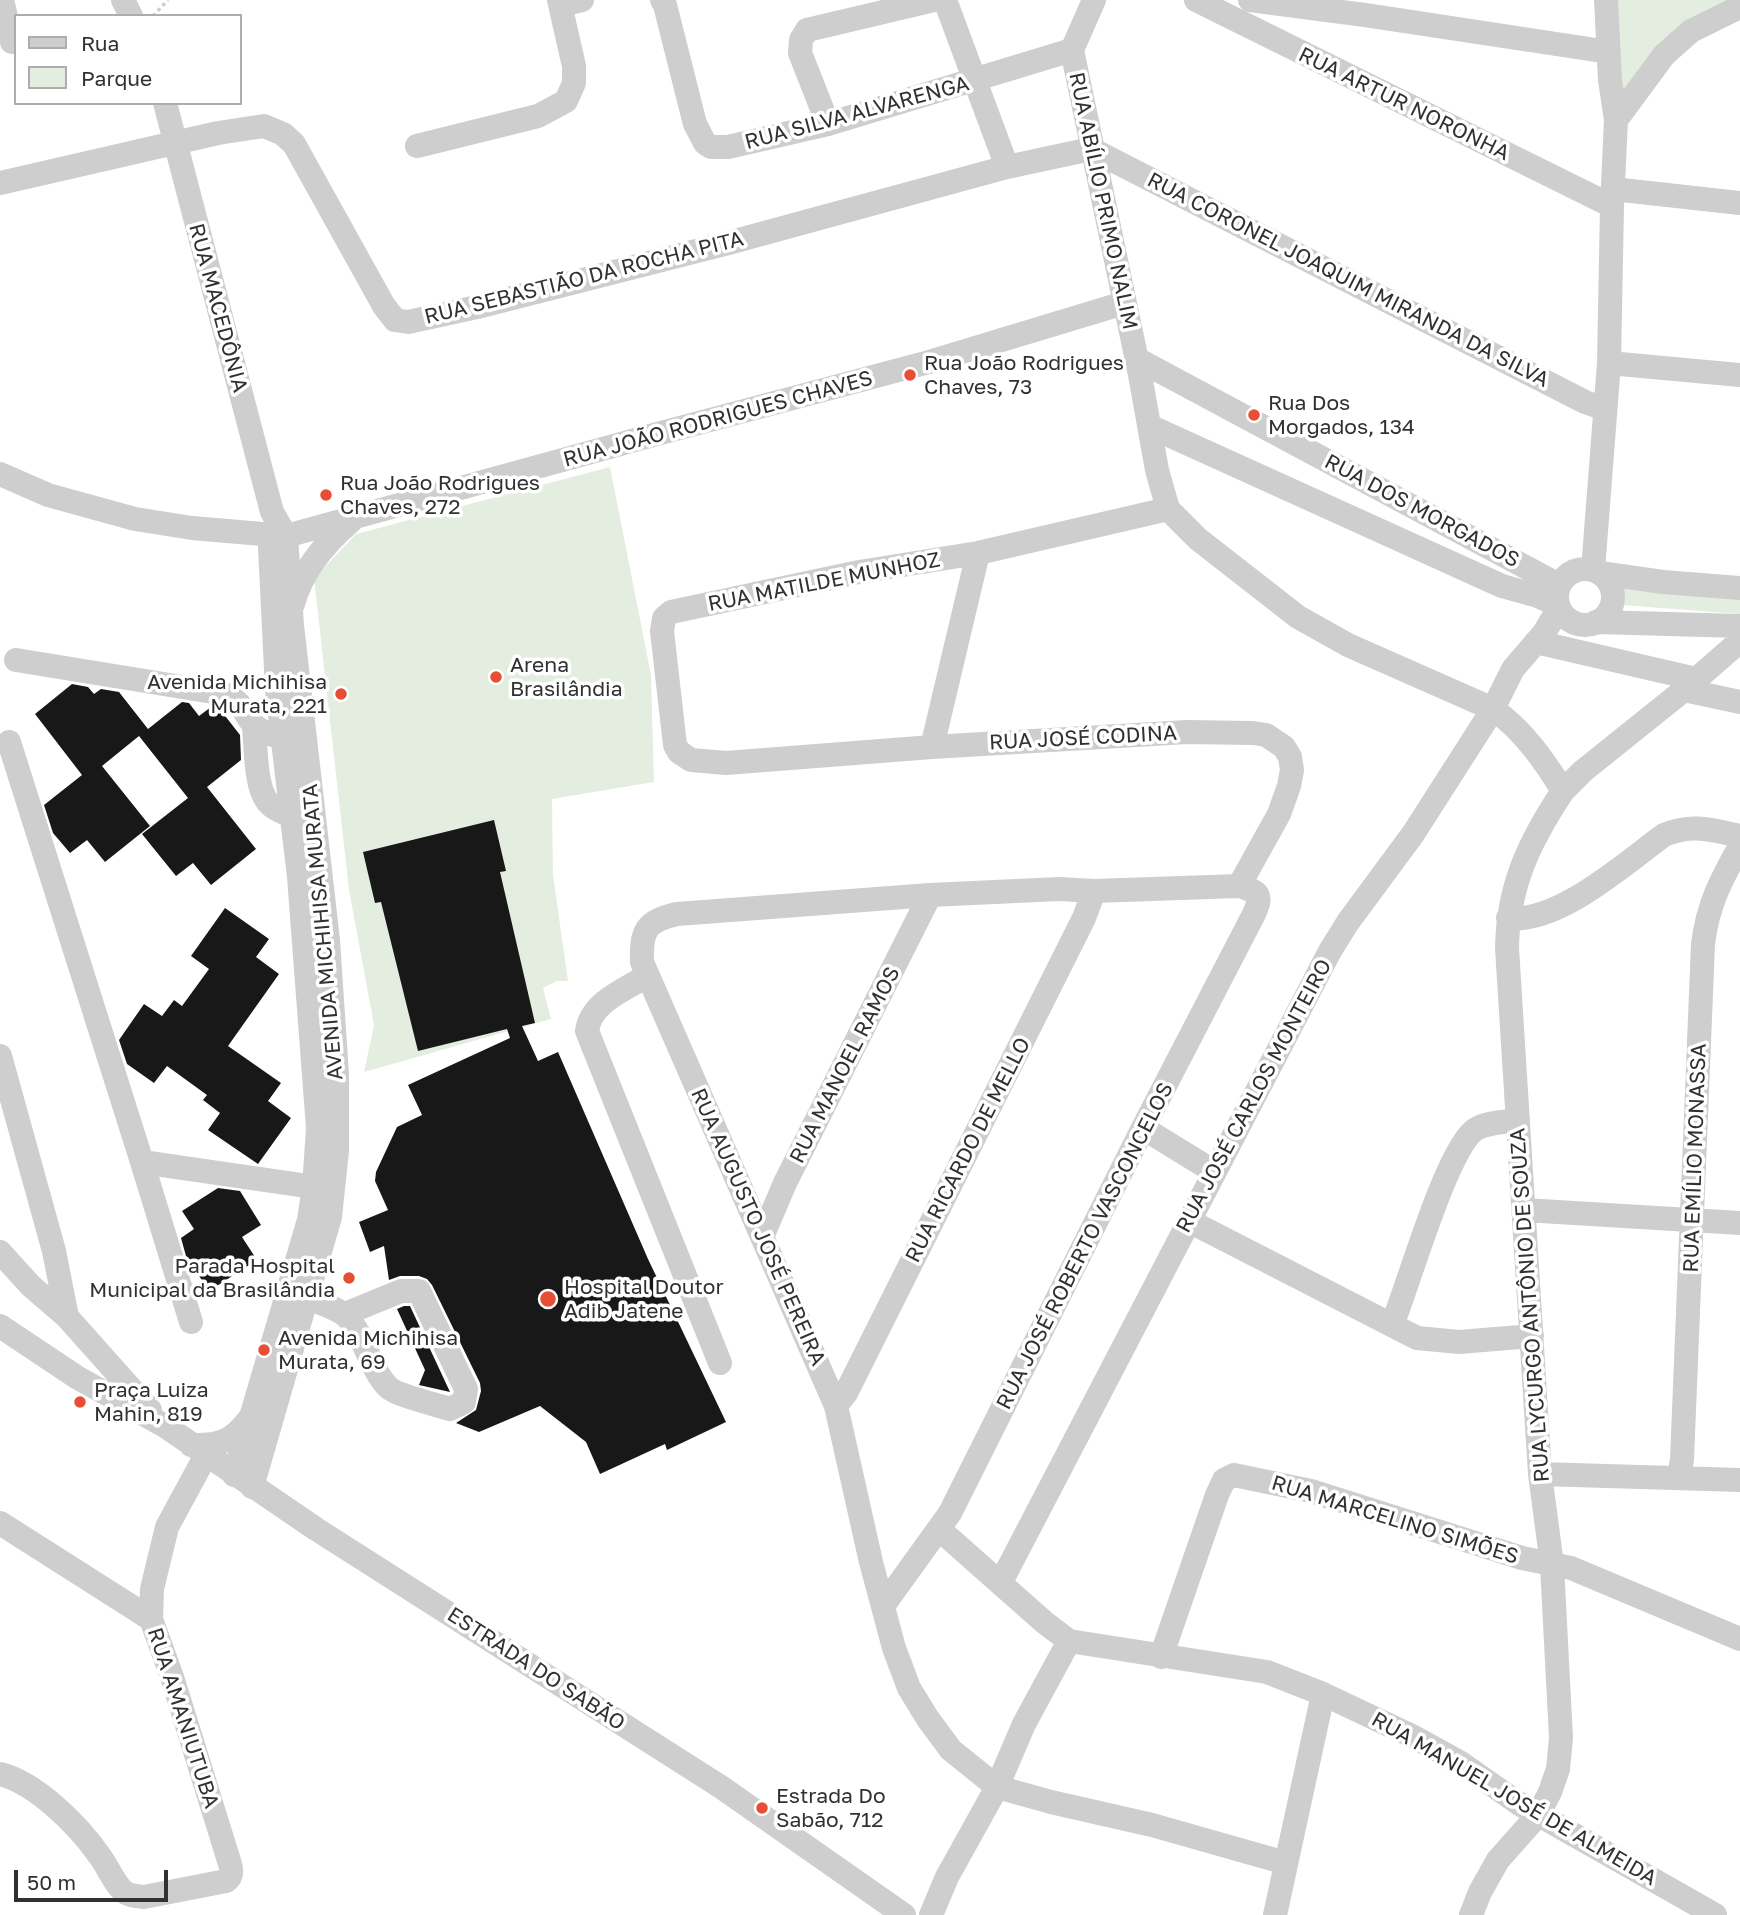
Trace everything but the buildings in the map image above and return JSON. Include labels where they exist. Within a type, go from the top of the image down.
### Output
[{"type":"street","points":[[2,0],[12,42]]},
{"type":"street","name":"RUA SILVA ALVARENGA","points":[[662,0],[695,124],[705,143],[711,147],[728,147],[828,124],[1072,50]]},
{"type":"street","points":[[828,124],[800,53],[803,35],[807,30],[934,0]]},
{"type":"street","points":[[945,0],[1007,167]]},
{"type":"street","points":[[1072,50],[1094,0]]},
{"type":"street","name":"RUA ARTUR NORONHA","points":[[1196,0],[1613,197],[1740,203]]},
{"type":"street","points":[[1250,0],[1609,52]]},
{"type":"street","points":[[1605,409],[1609,363],[1616,120],[1610,80],[1606,0]]},
{"type":"street","points":[[417,146],[538,116],[566,101],[575,83],[567,2]]},
{"type":"street","points":[[1616,120],[1664,55],[1691,32],[1740,7]]},
{"type":"street","name":"RUA ABÍLIO PRIMO NALIM","points":[[1072,50],[1137,359],[1157,470],[1168,509]]},
{"type":"street","name":"RUA MACEDÔNIA","points":[[166,105],[276,528]]},
{"type":"street","name":"RUA SEBASTIÃO DA ROCHA PITA","points":[[0,183],[218,133],[264,126],[283,134],[294,144],[383,306],[395,320],[408,322],[728,243],[1007,167],[1091,149]]},
{"type":"street","name":"RUA CORONEL JOAQUIM MIRANDA DA SILVA","points":[[1091,149],[1337,277],[1585,402],[1605,409]]},
{"type":"street","name":"RUA JOÃO RODRIGUES CHAVES","points":[[276,528],[354,518],[929,362],[1124,303]]},
{"type":"street","name":"RUA DOS MORGADOS","points":[[1137,359],[1577,594]]},
{"type":"street","points":[[1609,363],[1740,375]]},
{"type":"street","name":"RUA JOSÉ CARLOS MONTEIRO","points":[[1001,1582],[1330,951],[1413,834],[1493,709],[1513,669],[1577,594],[1596,544],[1605,409]]},
{"type":"street","points":[[1149,426],[1489,580],[1538,596],[1577,594],[1663,582],[1738,587]]},
{"type":"street","points":[[0,474],[48,495],[135,519],[192,528],[276,528]]},
{"type":"street","points":[[1168,509],[1198,538],[1298,617],[1348,645],[1493,709],[1509,720],[1527,739],[1563,791]]},
{"type":"street","name":"RUA MATILDE MUNHOZ","points":[[726,763],[691,760],[679,752],[675,745],[663,651],[662,624],[667,614],[859,572],[978,553],[1168,509]]},
{"type":"street","points":[[291,612],[296,593],[311,564],[336,533],[354,518]]},
{"type":"street","name":"AVENIDA MICHIHISA MURATA","points":[[243,1481],[307,1298],[330,1217],[337,1151],[337,1075],[328,940],[291,612],[276,528]]},
{"type":"street","name":"AVENIDA MICHIHISA MURATA","points":[[243,1481],[252,1415],[309,1220],[318,1128],[299,877],[277,691],[276,528]]},
{"type":"street","points":[[932,747],[978,553]]},
{"type":"street","points":[[1577,594],[1740,625]]},
{"type":"street","points":[[1540,637],[1740,702]]},
{"type":"street","name":"RUA LYCURGO ANTÔNIO DE SOUZA","points":[[1471,1915],[1498,1860],[1538,1815],[1550,1792],[1558,1769],[1561,1738],[1552,1565],[1540,1474],[1518,1120],[1508,918],[1511,902],[1532,841],[1563,791],[1583,771],[1740,641]]},
{"type":"street","points":[[16,660],[225,694],[235,698],[254,727],[262,793],[268,803],[291,816]]},
{"type":"street","points":[[254,727],[263,733],[282,737]]},
{"type":"street","name":"RUA JOSÉ CODINA","points":[[726,763],[932,747],[1187,732],[1253,733],[1275,739],[1290,757],[1292,770],[1279,814],[1239,886]]},
{"type":"street","points":[[9,743],[191,1322]]},
{"type":"street","points":[[1508,918],[1526,919],[1572,901],[1664,835],[1680,828],[1701,828],[1740,836]]},
{"type":"street","name":"RUA EMÍLIO MONASSA","points":[[1679,1477],[1693,1220],[1700,1000],[1706,923],[1721,877],[1740,846]]},
{"type":"street","name":"RUA AUGUSTO JOSÉ PEREIRA","points":[[1239,886],[1094,891],[1059,889],[930,895],[677,914],[660,918],[649,926],[643,939],[642,962],[836,1406],[861,1522],[894,1648],[909,1688],[951,1750],[997,1787],[1152,1825],[1286,1863]]},
{"type":"street","name":"RUA JOSÉ ROBERTO VASCONCELOS","points":[[884,1606],[950,1513],[1259,903],[1257,893],[1239,886]]},
{"type":"street","name":"RUA RICARDO DE MELLO","points":[[836,1406],[846,1393],[1033,1020],[1084,918],[1094,891]]},
{"type":"street","name":"RUA MANOEL RAMOS","points":[[762,1237],[785,1183],[930,895]]},
{"type":"street","points":[[648,976],[596,1009],[589,1019],[587,1031],[720,1363]]},
{"type":"street","points":[[0,1056],[54,1251],[71,1336],[60,1350],[42,1350],[30,1346]]},
{"type":"street","points":[[1392,1325],[1443,1183],[1458,1151],[1467,1137],[1478,1128],[1518,1120]]},
{"type":"street","points":[[1143,1128],[1213,1171]]},
{"type":"street","points":[[142,1162],[314,1187]]},
{"type":"street","points":[[1524,1210],[1740,1223]]},
{"type":"street","points":[[1189,1221],[1417,1338],[1472,1342],[1532,1336]]},
{"type":"street","name":"ESTRADA DO SABÃO","points":[[0,1252],[31,1286],[68,1320],[164,1426]]},
{"type":"street","points":[[307,1298],[345,1314],[376,1372],[390,1390],[450,1409],[464,1402],[466,1389],[419,1291],[401,1291],[345,1314]]},
{"type":"street","name":"ESTRADA DO SABÃO","points":[[0,1326],[78,1378],[164,1426],[243,1481],[720,1787],[904,1915]]},
{"type":"street","points":[[199,1450],[237,1435],[252,1415]]},
{"type":"street","name":"RUA AMANIUTUBA","points":[[0,1774],[16,1779],[34,1790],[57,1809],[95,1849],[122,1890],[131,1896],[144,1897],[226,1881],[230,1876],[230,1864],[172,1677],[151,1619],[152,1589],[167,1527],[199,1450]]},
{"type":"street","points":[[1540,1474],[1740,1480]]},
{"type":"street","name":"RUA MARCELINO SIMÕES","points":[[1161,1657],[1217,1495],[1229,1476],[1241,1476],[1311,1491],[1421,1528],[1571,1568],[1740,1639]]},
{"type":"street","points":[[0,1523],[151,1619]]},
{"type":"street","name":"RUA MANUEL JOSÉ DE ALMEIDA","points":[[939,1529],[1069,1641],[1267,1672],[1323,1694],[1412,1736],[1461,1763],[1538,1815],[1715,1915]]},
{"type":"street","points":[[930,1915],[947,1877],[997,1787],[1024,1724],[1069,1641]]},
{"type":"street","points":[[1275,1915],[1323,1694]]},
{"type":"path","points":[[155,14],[168,0]]},
{"type":"green space","points":[[1606,0],[1740,0],[1718,17],[1616,120]]},
{"type":"green space","points":[[610,467],[651,675],[654,782],[552,799],[553,875],[568,981],[557,981],[543,988],[551,1019],[364,1072],[374,1025],[349,890],[314,578],[356,534]]},
{"type":"green space","points":[[1623,588],[1740,596],[1740,614],[1622,605]]},
{"type":"place","name":"Rua João Rodrigues Chaves, 73","points":[[910,375]]},
{"type":"place","name":"Rua Dos Morgados, 134","points":[[1254,415]]},
{"type":"place","name":"Rua João Rodrigues Chaves, 272","points":[[326,495]]},
{"type":"place","name":"Arena Brasilândia","points":[[496,677]]},
{"type":"place","name":"Avenida Michihisa Murata, 221","points":[[341,694]]},
{"type":"place","name":"Parada Hospital Municipal da Brasilândia","points":[[349,1278]]},
{"type":"place","name":"Hospital Doutor Adib Jatene","points":[[548,1299]]},
{"type":"place","name":"Avenida Michihisa Murata, 69","points":[[264,1350]]},
{"type":"place","name":"Praça Luiza Mahin, 819","points":[[80,1402]]},
{"type":"place","name":"Estrada Do Sabão, 712","points":[[762,1808]]}]
